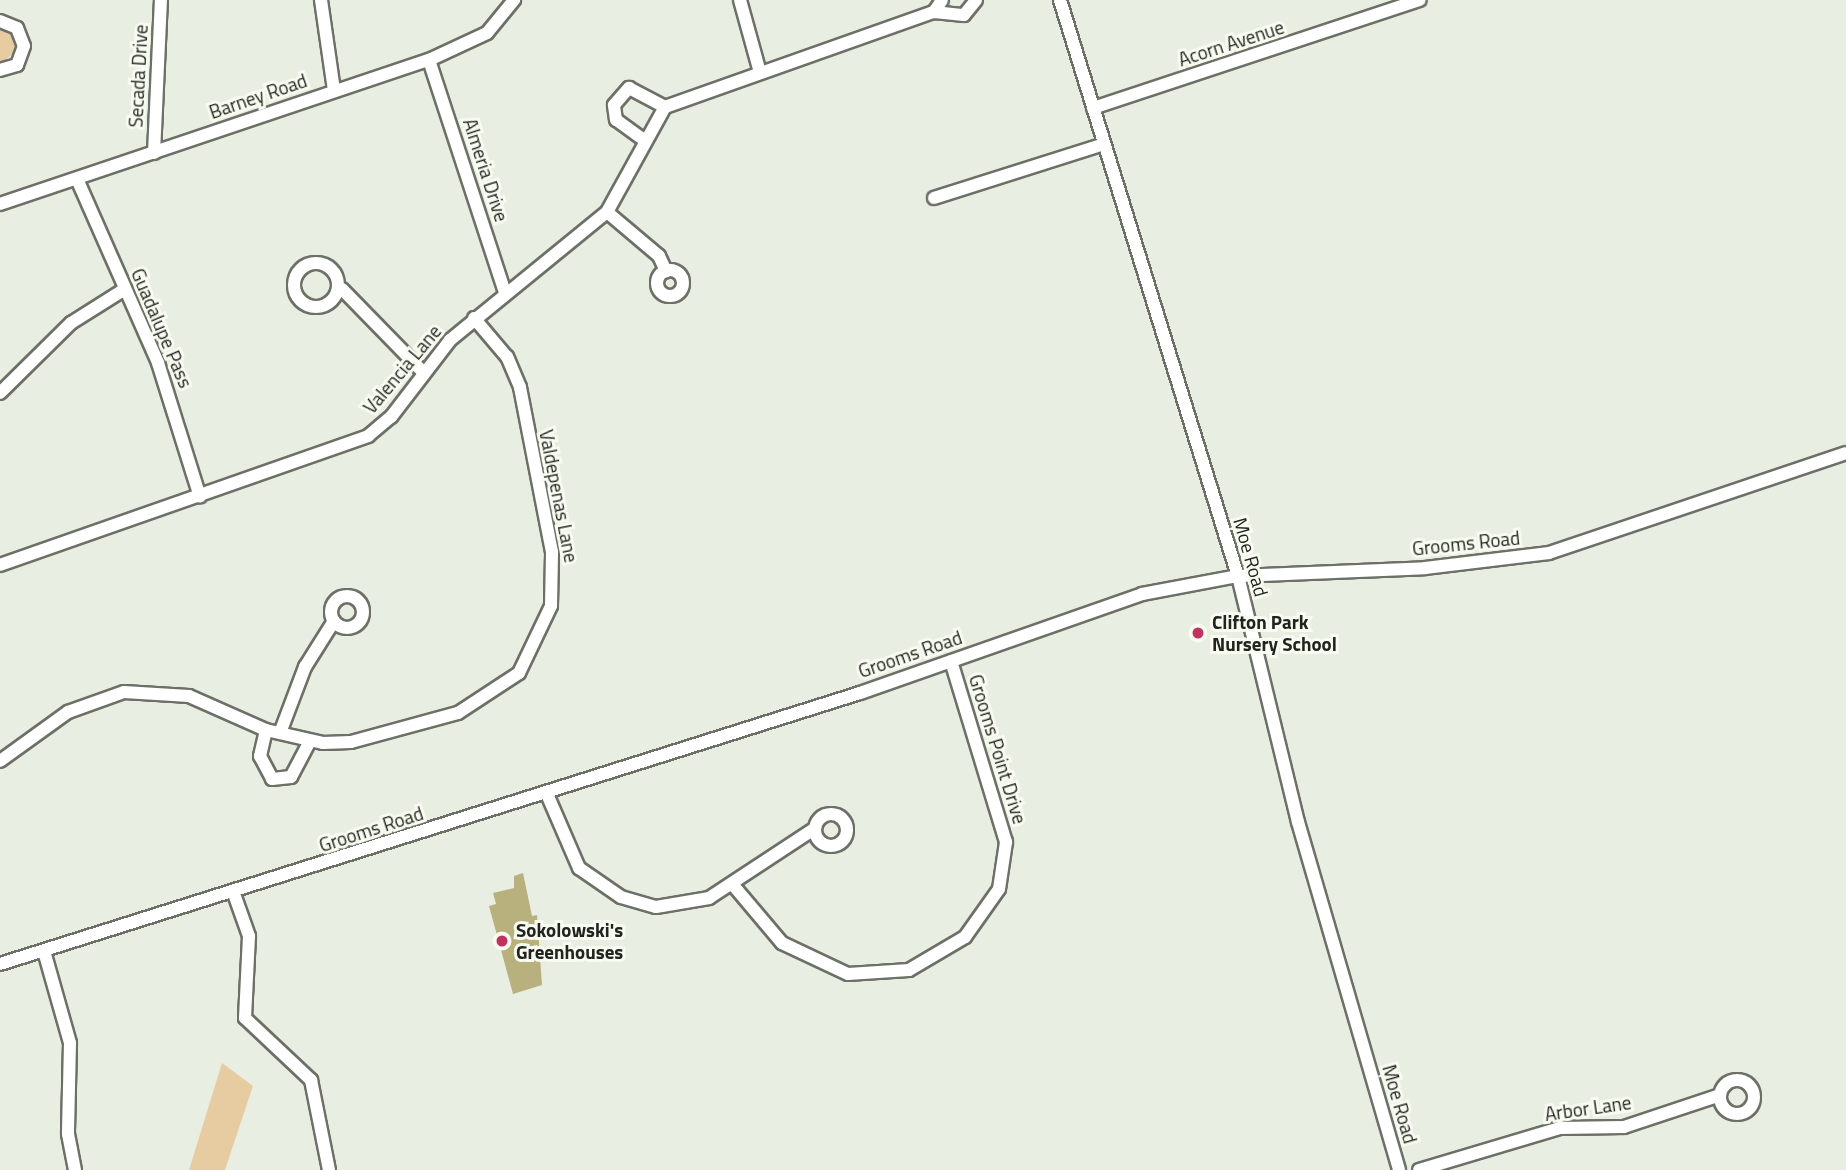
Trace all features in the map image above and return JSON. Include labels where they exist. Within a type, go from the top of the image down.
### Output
[{"type":"street","name":"Secada Drive","points":[[154,153],[161,0]]},
{"type":"street","points":[[321,0],[334,90]]},
{"type":"street","name":"Barney Road","points":[[0,204],[429,60],[487,33],[514,0]]},
{"type":"street","points":[[740,0],[759,69]]},
{"type":"street","points":[[934,12],[943,0]]},
{"type":"street","points":[[644,140],[615,120],[620,92],[633,88],[665,107],[759,69],[934,12],[964,15],[976,0]]},
{"type":"street","name":"Moe Road","points":[[1060,0],[1238,576],[1298,822],[1399,1170]]},
{"type":"street","name":"Acorn Avenue","points":[[1093,108],[1420,0]]},
{"type":"street","points":[[0,21],[17,28],[24,46],[17,65],[0,70]]},
{"type":"street","name":"Almeria Drive","points":[[429,60],[505,292]]},
{"type":"street","name":"Valencia Lane","points":[[0,565],[368,436],[391,417],[424,373],[474,318],[607,212],[644,140],[665,107]]},
{"type":"street","points":[[934,198],[1104,144]]},
{"type":"street","name":"Guadalupe Pass","points":[[77,178],[158,363],[200,497]]},
{"type":"street","points":[[607,212],[659,257],[666,271]]},
{"type":"street","points":[[1,397],[71,323],[125,289]]},
{"type":"street","points":[[342,289],[424,373]]},
{"type":"street","name":"Valdepenas Lane","points":[[0,761],[68,712],[124,692],[189,696],[267,730],[310,741],[391,735],[458,713],[519,673],[538,639],[551,606],[552,552],[520,387],[507,357],[474,318]]},
{"type":"street","name":"Grooms Road","points":[[1,962],[44,951],[547,794],[951,661],[1142,594],[1238,576],[1424,568],[1549,553],[1846,453]]},
{"type":"street","points":[[280,733],[305,667],[334,621]]},
{"type":"street","name":"Grooms Point Drive","points":[[733,885],[782,943],[848,974],[909,970],[965,937],[999,889],[1006,842],[951,661]]},
{"type":"street","points":[[267,730],[260,756],[272,779],[291,777],[310,741]]},
{"type":"street","points":[[547,794],[572,860],[621,898],[656,907],[685,906],[733,885],[814,829]]},
{"type":"street","points":[[233,891],[249,936],[247,1023],[311,1080],[329,1170]]},
{"type":"street","points":[[44,951],[70,1043],[68,1134],[75,1170]]},
{"type":"street","name":"Arbor Lane","points":[[1419,1170],[1560,1128],[1625,1127],[1720,1095]]},
{"type":"shaded area","points":[[0,26],[15,30],[18,49],[0,65]]},
{"type":"shaded area","points":[[222,1063],[253,1086],[225,1170],[189,1170]]},
{"type":"building","points":[[523,873],[532,916],[537,915],[542,985],[513,994],[489,906],[496,904],[493,893],[514,888],[514,876]]},
{"type":"place","name":"Clifton Park Nursery School","points":[[1198,633]]},
{"type":"place","name":"Sokolowski's Greenhouses","points":[[502,941]]}]
